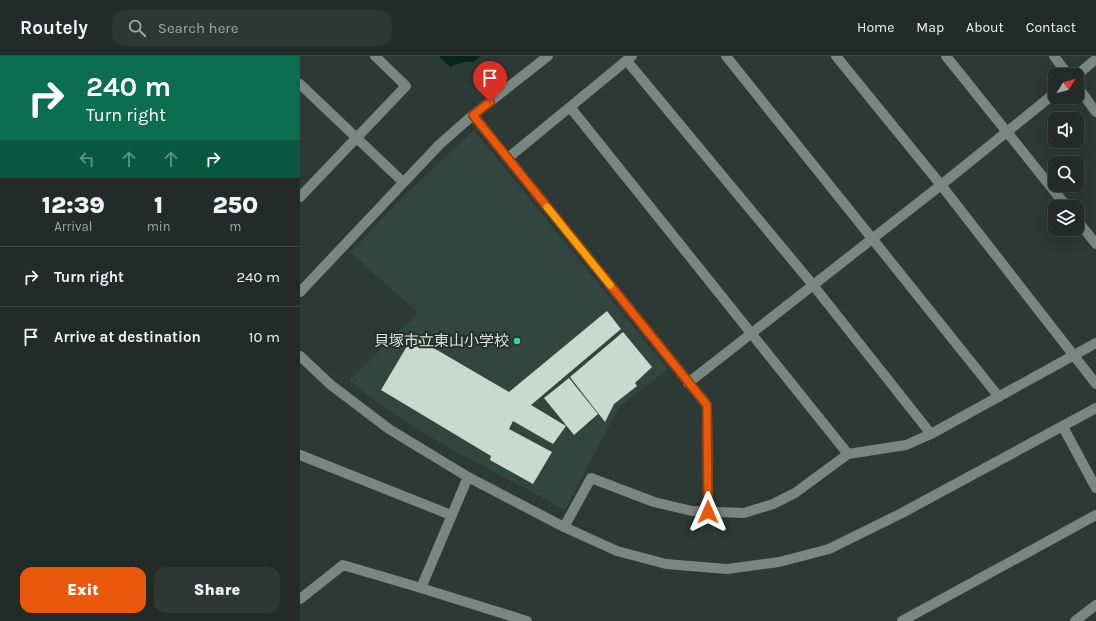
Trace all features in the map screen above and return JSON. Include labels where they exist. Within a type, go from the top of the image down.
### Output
[{"type":"street","points":[[300,197],[304,185],[356,138],[406,86],[375,56]]},
{"type":"street","points":[[300,292],[439,145],[473,115],[548,56]]},
{"type":"street","points":[[726,56],[999,397]]},
{"type":"street","points":[[836,56],[941,185],[1096,384]]},
{"type":"street","points":[[946,56],[1061,200]]},
{"type":"street","points":[[1054,56],[1063,68]]},
{"type":"street","points":[[508,158],[630,58],[931,434]]},
{"type":"street","points":[[1084,69],[1096,60]]},
{"type":"street","points":[[300,84],[403,182]]},
{"type":"street","points":[[1084,96],[1096,112]]},
{"type":"street","points":[[688,383],[873,239],[1048,99]]},
{"type":"street","points":[[570,107],[848,454]]},
{"type":"street","points":[[473,115],[707,405],[708,512]]},
{"type":"street","points":[[1084,229],[1096,244]]},
{"type":"street","points":[[564,527],[591,478],[654,502],[692,511],[744,513],[773,504],[795,493],[848,454],[906,445],[931,434],[1096,343]]},
{"type":"street","points":[[300,356],[331,385],[389,429],[468,477],[564,527],[617,551],[666,564],[727,569],[779,562],[829,550],[902,513],[1096,408]]},
{"type":"street","points":[[1063,427],[1096,488]]},
{"type":"street","points":[[300,455],[451,515]]},
{"type":"street","points":[[421,588],[468,477]]},
{"type":"street","points":[[902,621],[1096,515]]},
{"type":"street","points":[[300,599],[343,565],[527,621]]},
{"type":"street","points":[[1075,621],[1096,605]]},
{"type":"shaded area","points":[[439,56],[481,56],[474,62],[463,62],[450,67]]},
{"type":"shaded area","name":"貝塚市立東山小学校","points":[[474,130],[668,369],[619,407],[565,510],[440,443],[382,406],[349,380],[418,313],[350,252],[411,189]]},
{"type":"building","points":[[607,311],[621,329],[531,405],[566,426],[553,444],[513,421],[509,429],[552,452],[533,484],[490,460],[491,456],[381,390],[413,336],[509,392]]},
{"type":"building","points":[[623,332],[652,367],[635,383],[637,386],[614,404],[605,422],[570,377]]},
{"type":"building","points":[[569,378],[598,414],[574,435],[544,398]]},
{"type":"slow traffic","points":[[547,207],[610,285]]},
{"type":"place","name":"貝塚市立東山小学校","points":[[517,341]]},
{"type":"route","points":[[490,102],[473,115],[707,405],[708,512]]}]
